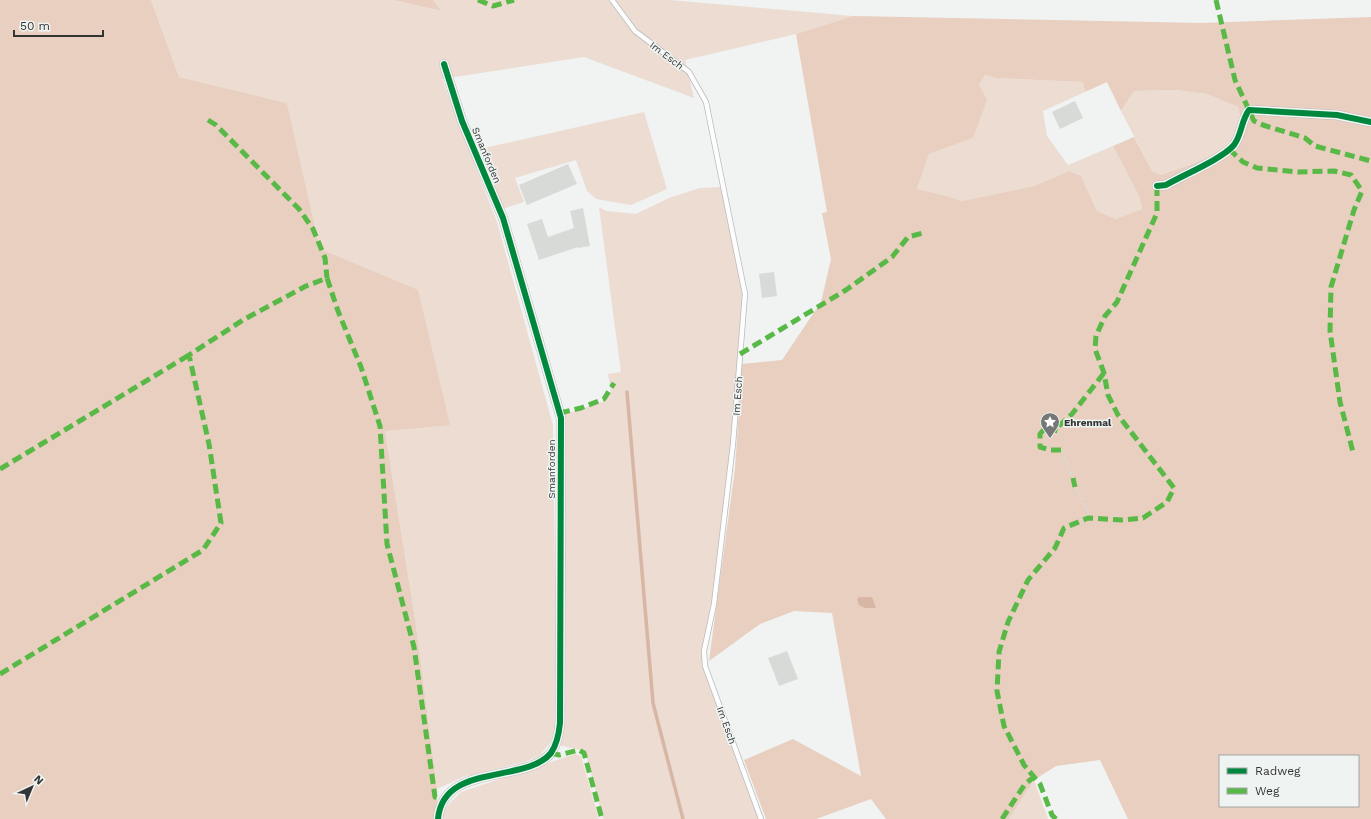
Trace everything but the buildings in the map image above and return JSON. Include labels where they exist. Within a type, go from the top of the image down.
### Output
[{"type":"street","name":"Smanforden","points":[[438,819],[439,811],[444,799],[454,789],[470,781],[528,766],[543,760],[551,752],[557,740],[560,723],[560,418],[503,218],[462,121],[444,64]]},
{"type":"street","points":[[1157,186],[1166,184],[1219,156],[1232,146],[1239,135],[1248,110],[1337,116],[1371,122]]},
{"type":"lane","name":"Im Esch","points":[[613,1],[635,31],[689,72],[706,102],[738,251],[745,294],[733,444],[714,604],[704,651],[705,666],[761,819]]},
{"type":"path","points":[[1061,450],[1066,458],[1069,471],[1073,478]]},
{"type":"path","points":[[1075,487],[1087,508],[1088,518]]},
{"type":"shaded area","points":[[0,0],[151,0],[179,77],[287,103],[320,249],[418,290],[450,425],[385,431],[416,625],[437,789],[437,819],[0,819]]},
{"type":"shaded area","points":[[151,0],[393,0],[440,11],[433,0],[670,0],[853,16],[796,34],[685,60],[694,98],[584,57],[442,79],[497,222],[553,425],[557,727],[549,744],[539,756],[525,762],[463,777],[437,789],[416,625],[385,431],[418,291],[320,249],[287,103],[179,77]]},
{"type":"shaded area","points":[[393,0],[433,0],[441,11]]},
{"type":"shaded area","points":[[853,16],[1201,23],[1371,17],[1371,819],[1128,819],[1100,760],[1056,766],[1034,780],[1009,819],[886,819],[871,799],[816,819],[766,819],[744,760],[793,739],[861,776],[832,613],[794,611],[760,624],[709,661],[735,469],[742,364],[782,360],[821,302],[831,259],[822,213],[827,212],[796,34]],"holes":[[[985,75],[996,78],[1083,82],[1085,92],[1107,82],[1121,111],[1134,91],[1176,90],[1207,94],[1238,107],[1240,122],[1236,134],[1227,145],[1202,160],[1161,175],[1152,171],[1134,137],[1113,146],[1139,196],[1142,209],[1116,219],[1097,211],[1081,176],[1069,171],[1034,186],[962,201],[917,189],[929,154],[973,138],[987,100],[979,85]]]},
{"type":"shaded area","points":[[985,75],[996,78],[1083,82],[1085,92],[1043,111],[1047,136],[1068,165],[1113,146],[1139,196],[1142,209],[1116,219],[1097,211],[1081,176],[1069,171],[1034,186],[962,201],[917,189],[929,154],[973,138],[979,85]]},
{"type":"shaded area","points":[[1176,90],[1207,94],[1238,107],[1239,122],[1235,134],[1227,145],[1202,160],[1161,175],[1152,171],[1121,111],[1134,91]]},
{"type":"shaded area","points":[[644,112],[667,189],[631,205],[596,199],[587,191],[576,160],[515,178],[524,202],[502,209],[480,149]]},
{"type":"shaded area","points":[[721,187],[743,294],[731,442],[712,602],[702,650],[759,819],[603,819],[585,751],[558,745],[563,415],[605,401],[611,392],[608,374],[621,372],[599,207],[606,211],[636,214],[669,198],[700,188]]},
{"type":"shaded area","points":[[859,597],[872,597],[876,608],[865,608],[859,605],[857,599]]},
{"type":"shaded area","points":[[575,754],[581,756],[599,819],[441,819],[445,808],[461,792]]},
{"type":"shaded area","points":[[1034,780],[1048,819],[1009,819]]},
{"type":"waterway","points":[[627,392],[653,703],[683,819]]},
{"type":"marked path","points":[[478,0],[493,6],[514,0]]},
{"type":"marked path","points":[[1216,0],[1235,80],[1254,121],[1305,138],[1315,146],[1371,161]]},
{"type":"marked path","points":[[208,120],[216,125],[299,209],[313,229],[325,258],[327,278]]},
{"type":"marked path","points":[[1229,149],[1243,162],[1257,168],[1298,172],[1334,171],[1351,175],[1362,191],[1354,210],[1331,287],[1330,331],[1340,402],[1353,452]]},
{"type":"marked path","points":[[1056,819],[1052,815],[1040,784],[1024,765],[1004,726],[997,691],[999,652],[1008,622],[1028,580],[1055,548],[1064,528],[1088,518],[1122,520],[1143,518],[1167,502],[1174,488],[1118,415],[1108,395],[1104,373],[1095,349],[1096,336],[1105,316],[1117,302],[1157,213],[1157,186]]},
{"type":"marked path","points":[[740,354],[846,290],[892,257],[908,237],[923,233]]},
{"type":"marked path","points":[[0,674],[203,550],[221,523],[209,444],[189,355],[243,320],[306,286],[327,278],[338,311],[361,367],[380,426],[387,544],[414,647],[435,797],[444,799]]},
{"type":"marked path","points":[[0,469],[189,355]]},
{"type":"marked path","points":[[1061,450],[1050,450],[1040,447],[1040,434],[1045,428],[1058,431],[1059,426],[1072,414],[1104,373]]},
{"type":"marked path","points":[[560,413],[581,408],[604,399],[614,383]]},
{"type":"marked path","points":[[1073,478],[1075,487]]},
{"type":"marked path","points":[[551,753],[559,755],[579,750],[584,753],[602,819]]},
{"type":"marked path","points":[[1002,819],[1025,784],[1034,777]]},
{"type":"cycle path","points":[[438,819],[443,801],[454,789],[469,781],[524,768],[539,762],[551,753],[555,746],[560,723],[561,418],[503,218],[462,121],[444,64]]},
{"type":"cycle path","points":[[1157,186],[1166,185],[1221,156],[1237,141],[1244,119],[1249,110],[1337,115],[1371,122]]},
{"type":"place","name":"Ehrenmal","points":[[1050,439]]}]
